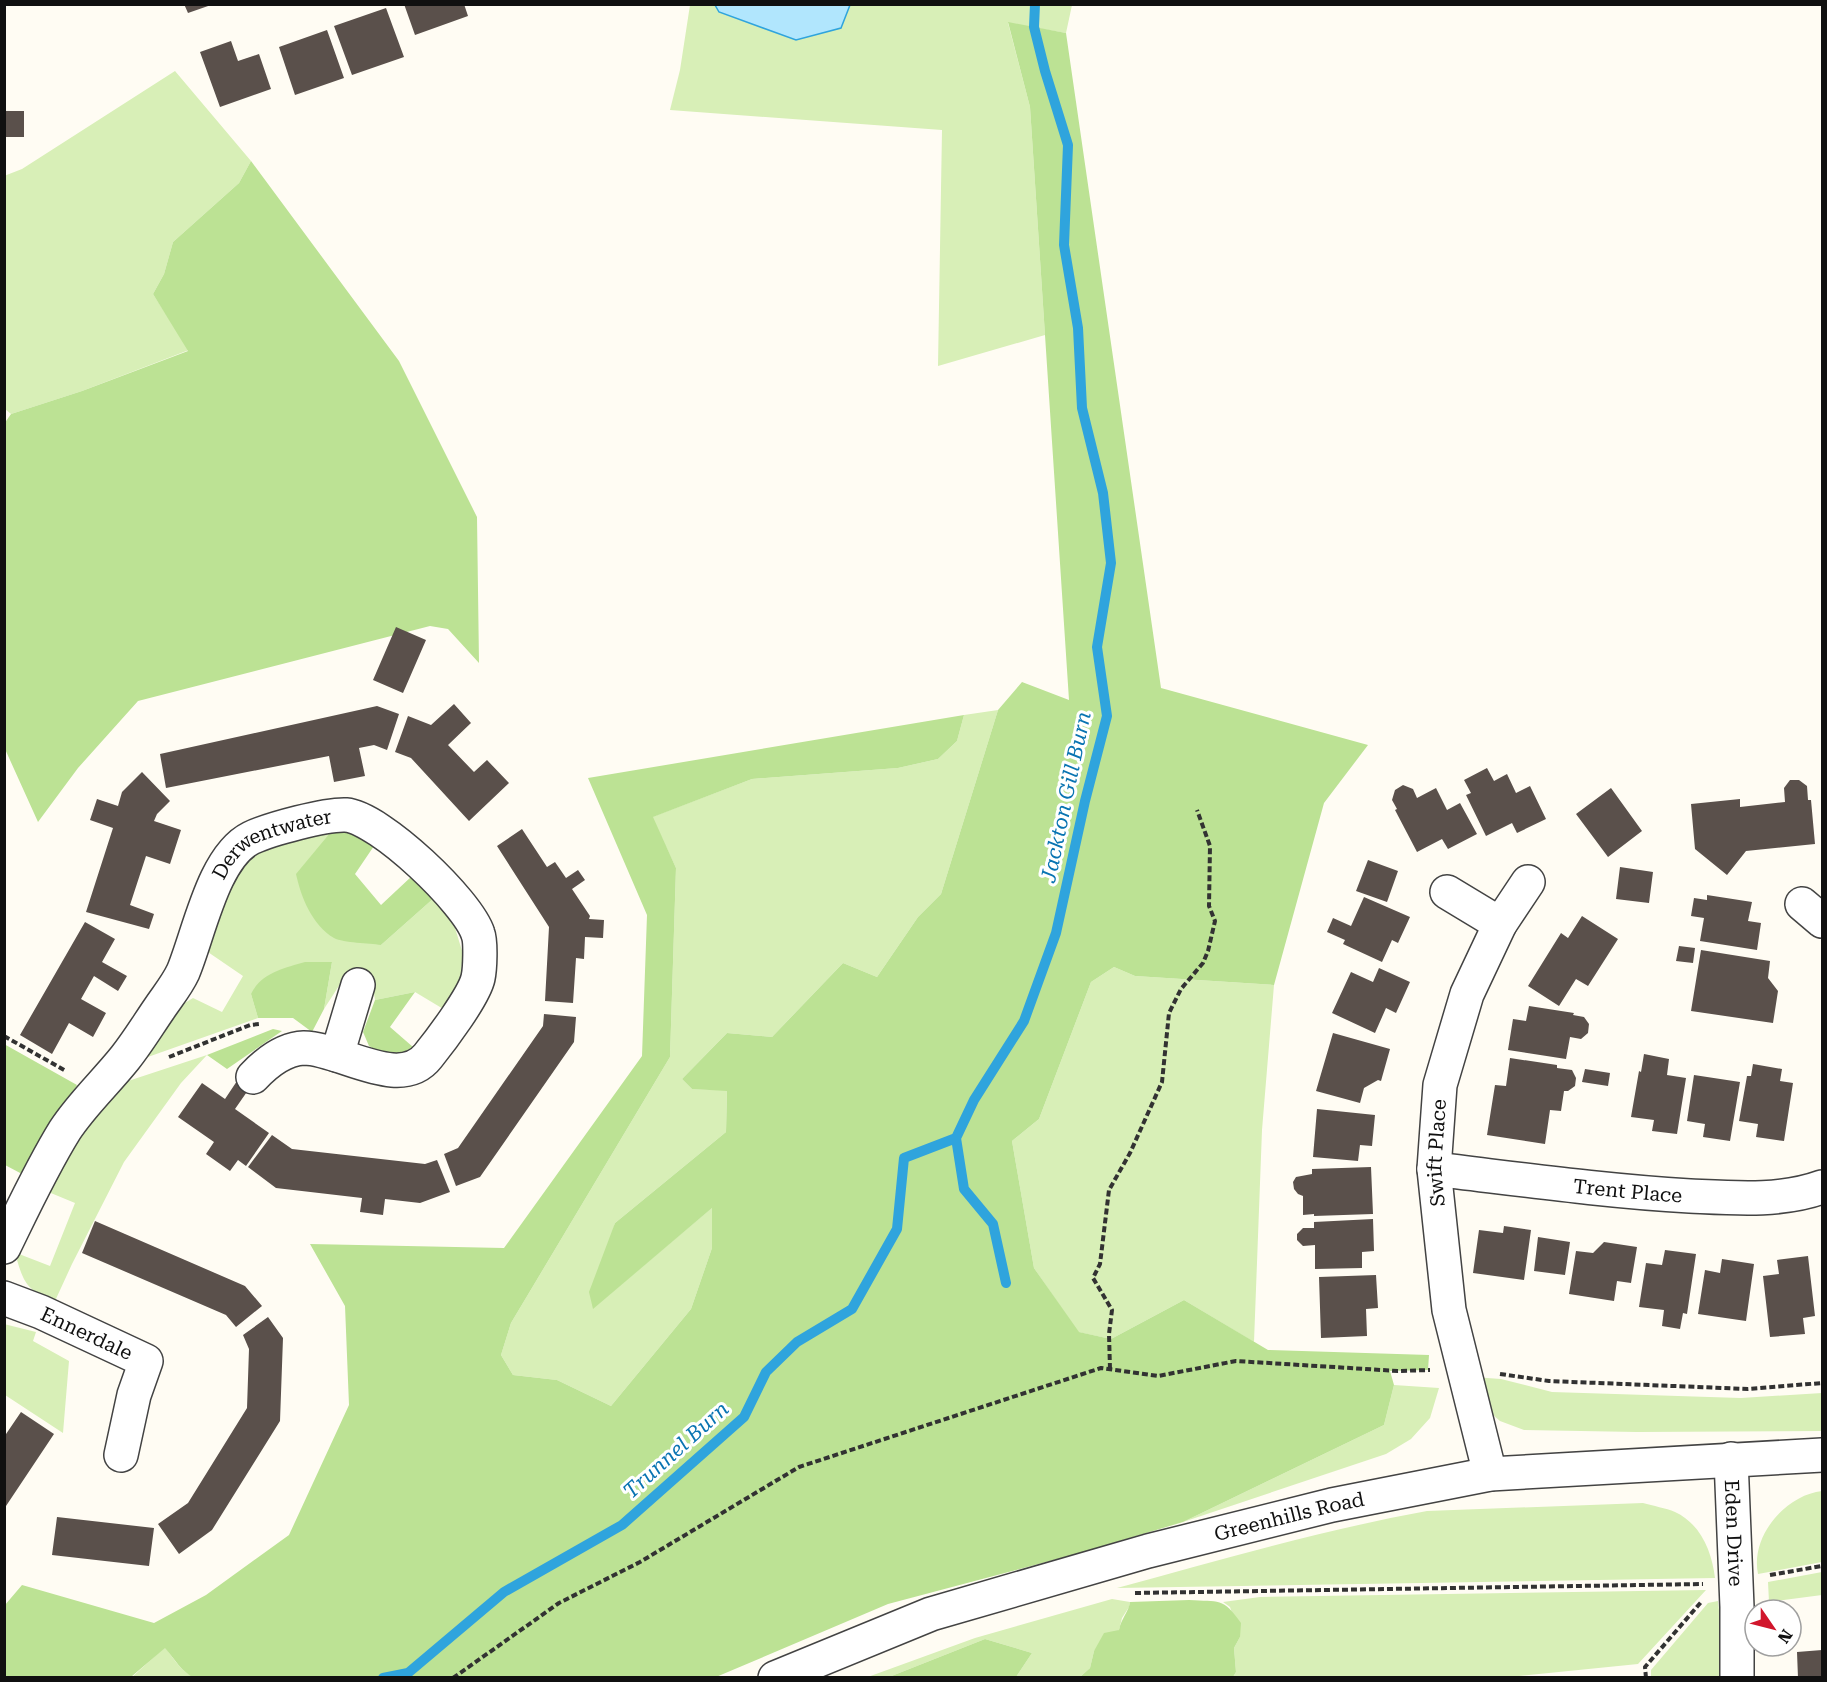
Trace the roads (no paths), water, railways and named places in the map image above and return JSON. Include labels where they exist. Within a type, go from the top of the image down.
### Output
[{"type":"street","name":"Derwentwater","points":[[4,1247],[65,1130],[107,1078],[181,976],[215,881],[231,853],[250,838],[316,818],[346,815],[362,819],[382,831],[448,889],[469,917],[478,934],[479,975],[474,990],[426,1059],[404,1070],[388,1070],[304,1048],[285,1052],[265,1064],[253,1077]]},
{"type":"street","name":"Swift Place","points":[[1490,1474],[1449,1310],[1434,1169],[1440,1084],[1467,994],[1500,924],[1528,882]]},
{"type":"street","points":[[1447,892],[1500,924]]},
{"type":"street","points":[[337,1055],[358,985]]},
{"type":"street","name":"Trent Place","points":[[1434,1169],[1632,1192],[1734,1198],[1781,1196],[1822,1187]]},
{"type":"street","name":"Ennerdale","points":[[4,1298],[41,1311],[146,1361],[134,1395],[121,1455]]},
{"type":"street","name":"Greenhills Road","points":[[775,1677],[931,1614],[1137,1555],[1332,1505],[1490,1474],[1822,1455]]},
{"type":"street","name":"Eden Drive","points":[[1731,1459],[1725,1583],[1737,1677]]},
{"type":"water","points":[[715,5],[850,5],[841,28],[796,40],[719,12]]},
{"type":"waterway","name":"Jackton Gill Burn","points":[[1006,1283],[993,1224],[964,1189],[956,1138],[974,1100],[1024,1021],[1056,933],[1085,801],[1107,716],[1097,647],[1111,563],[1103,493],[1082,408],[1078,328],[1064,245],[1068,145],[1034,27],[1035,4]]},
{"type":"waterway","name":"Trunnel Burn","points":[[383,1678],[408,1673],[504,1592],[622,1525],[744,1417],[766,1372],[797,1342],[852,1309],[897,1229],[904,1158],[956,1138]]}]
